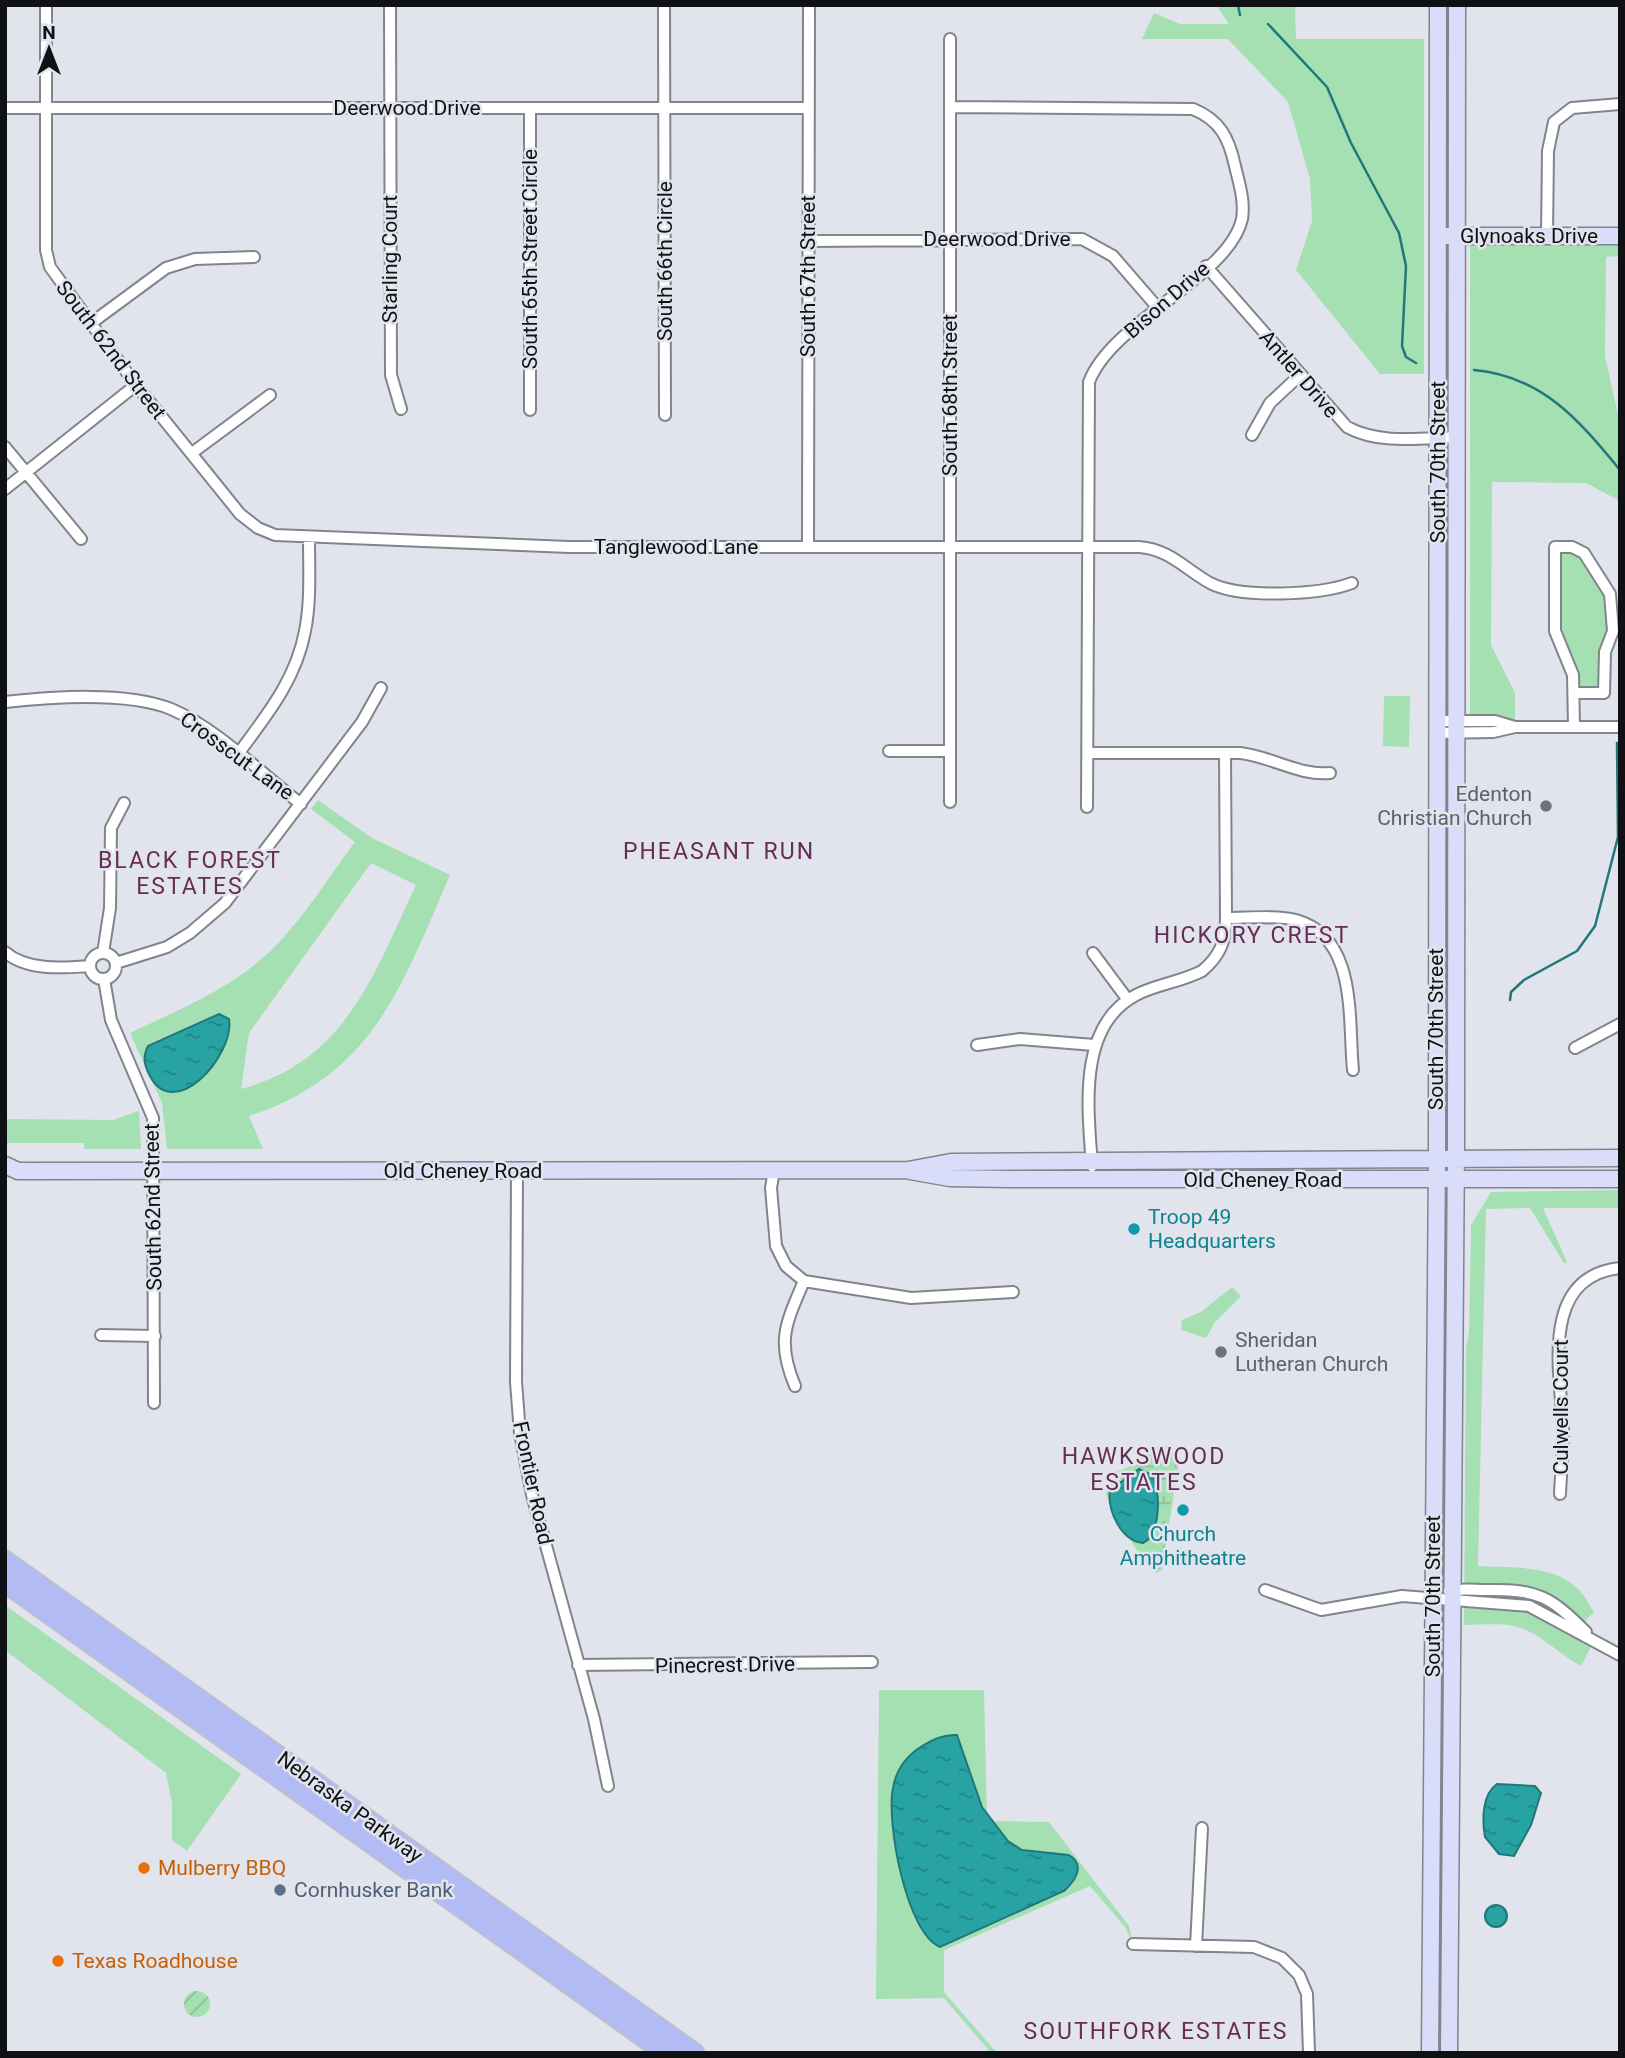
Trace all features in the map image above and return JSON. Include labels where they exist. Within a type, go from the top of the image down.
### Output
[{"type":"main road","name":"South 70th Street","points":[[1430,2053],[1437,1158],[1438,5]]},
{"type":"main road","name":"South 70th Street","points":[[1449,2053],[1455,1180],[1457,5]]},
{"type":"main road","name":"Glynoaks Drive","points":[[1438,236],[1620,236]]},
{"type":"main road","name":"Old Cheney Road","points":[[10,1172],[908,1170],[951,1162],[1620,1158]]},
{"type":"main road","name":"Old Cheney Road","points":[[908,1170],[950,1178],[1620,1179]]},
{"type":"main road","name":"Nebraska Parkway","points":[[5,1560],[695,2053]]},
{"type":"main road","name":"Nebraska Parkway","points":[[5,1583],[665,2053]]},
{"type":"street","name":"South 62nd Street","points":[[46,5],[47,259],[56,277],[136,385],[240,514],[265,532]]},
{"type":"street","name":"Starling Court","points":[[390,5],[391,375],[401,410]]},
{"type":"street","name":"South 66th Circle","points":[[664,5],[664,415]]},
{"type":"street","name":"South 67th Street","points":[[808,547],[809,5]]},
{"type":"street","name":"South 68th Street","points":[[950,39],[950,802]]},
{"type":"street","points":[[1547,236],[1548,151],[1554,122],[1572,108],[1620,104]]},
{"type":"street","name":"Bison Drive","points":[[950,107],[1181,107],[1204,113],[1220,126],[1231,146],[1243,207],[1233,240],[1206,267],[1106,353],[1089,382],[1087,807]]},
{"type":"street","name":"Deerwood Drive","points":[[5,108],[808,108]]},
{"type":"street","name":"South 65th Street Circle","points":[[530,108],[530,410]]},
{"type":"street","name":"Deerwood Drive","points":[[808,240],[1070,238],[1095,243],[1113,256],[1158,308]]},
{"type":"street","points":[[90,324],[166,268],[195,259],[254,257]]},
{"type":"street","name":"Antler Drive","points":[[1206,267],[1339,420],[1357,433],[1382,439],[1457,437]]},
{"type":"street","points":[[1252,435],[1270,402],[1300,375]]},
{"type":"street","points":[[5,489],[136,385]]},
{"type":"street","points":[[192,453],[270,395]]},
{"type":"street","points":[[5,447],[81,539]]},
{"type":"street","name":"Tanglewood Lane","points":[[265,532],[309,538],[393,538],[569,547],[1139,547],[1164,551],[1208,582],[1230,590],[1315,593],[1352,583]]},
{"type":"street","points":[[237,754],[277,702],[296,664],[306,630],[309,538]]},
{"type":"street","points":[[1574,693],[1604,693],[1604,657],[1613,631],[1612,602],[1584,553],[1572,547],[1555,547],[1555,631],[1573,675],[1574,727]]},
{"type":"street","points":[[116,963],[167,947],[206,920],[225,902],[362,722],[381,688]]},
{"type":"street","name":"Crosscut Lane","points":[[5,702],[132,700],[162,706],[208,730],[301,804]]},
{"type":"street","points":[[1436,727],[1493,732],[1515,727],[1620,727]]},
{"type":"street","points":[[889,751],[949,751]]},
{"type":"street","points":[[1088,753],[1225,753],[1262,756],[1304,771],[1330,773]]},
{"type":"street","points":[[1092,1179],[1094,1045],[1103,1025],[1128,1000],[1150,989],[1192,976],[1211,964],[1223,944],[1226,918],[1225,753]]},
{"type":"street","points":[[103,953],[110,908],[111,828],[124,803]]},
{"type":"street","points":[[1226,918],[1295,920],[1316,929],[1333,945],[1343,969],[1353,1070]]},
{"type":"street","points":[[5,952],[18,961],[33,965],[90,966]]},
{"type":"street","points":[[103,953],[111,956],[116,963],[112,975],[104,979],[92,974],[90,966],[95,955],[103,953]]},
{"type":"street","points":[[1093,953],[1128,1000]]},
{"type":"street","name":"South 62nd Street","points":[[104,979],[114,1028],[150,1107],[154,1171],[153,1403]]},
{"type":"street","points":[[1575,1048],[1620,1024]]},
{"type":"street","points":[[977,1045],[1020,1039],[1094,1045]]},
{"type":"street","points":[[774,1170],[771,1188],[776,1246],[786,1266],[804,1281],[911,1297],[1013,1292]]},
{"type":"street","name":"Frontier Road","points":[[517,1171],[516,1382],[520,1433],[532,1496],[594,1719],[608,1786]]},
{"type":"street","name":"Culwells Court","points":[[1560,1494],[1563,1429],[1556,1369],[1565,1312],[1573,1295],[1583,1284],[1602,1272],[1620,1268]]},
{"type":"street","points":[[796,1386],[785,1362],[783,1340],[804,1281]]},
{"type":"street","points":[[101,1335],[155,1336]]},
{"type":"street","points":[[1265,1590],[1304,1606],[1327,1611],[1388,1597],[1452,1596],[1533,1607],[1620,1655]]},
{"type":"street","name":"Pinecrest Drive","points":[[578,1665],[872,1662]]},
{"type":"street","points":[[1196,1946],[1202,1828]]},
{"type":"street","points":[[1133,1944],[1259,1948],[1275,1954],[1291,1966],[1307,1994],[1309,2053]]},
{"type":"green space","points":[[1216,5],[1295,5],[1296,39],[1424,39],[1424,374],[1380,374],[1296,270],[1312,221],[1310,179],[1288,102],[1228,39],[1142,39],[1154,13],[1180,24],[1229,24]]},
{"type":"green space","points":[[1470,236],[1620,236],[1620,256],[1606,257],[1605,356],[1620,424],[1620,501],[1586,483],[1492,482],[1491,645],[1515,693],[1515,727],[1470,721]]},
{"type":"green space","points":[[1448,253],[1450,407],[1444,421],[1444,262]]},
{"type":"green space","points":[[1555,547],[1578,549],[1610,594],[1604,693],[1574,693],[1560,648]]},
{"type":"green space","points":[[1384,696],[1410,696],[1409,747],[1383,746]]},
{"type":"green space","points":[[318,800],[372,838],[450,875],[398,989],[355,1051],[326,1077],[292,1098],[249,1116],[263,1149],[167,1149],[162,1103],[130,1033],[227,984],[257,963],[285,936],[355,842],[311,809]],"holes":[[[371,863],[416,885],[370,981],[331,1036],[307,1058],[277,1076],[241,1089],[249,1033]]]},
{"type":"green space","points":[[139,1111],[141,1149],[84,1149],[84,1143],[5,1143],[5,1119],[113,1120]]},
{"type":"green space","points":[[1620,1190],[1620,1208],[1543,1208],[1567,1262],[1564,1263],[1530,1208],[1486,1209],[1478,1566],[1544,1571],[1557,1575],[1578,1589],[1594,1612],[1580,1626],[1594,1641],[1581,1666],[1523,1629],[1502,1625],[1464,1625],[1466,1348],[1469,1332],[1471,1225],[1491,1192]]},
{"type":"green space","points":[[1232,1287],[1241,1296],[1215,1322],[1206,1338],[1181,1330],[1182,1320],[1201,1312]]},
{"type":"green space","points":[[1443,1334],[1446,1361],[1445,1489],[1442,1472]]},
{"type":"green space","points":[[1161,1445],[1171,1448],[1178,1468],[1162,1570],[1156,1573],[1127,1535],[1133,1540],[1156,1520],[1155,1479],[1136,1472],[1115,1484],[1109,1502],[1106,1494],[1116,1472],[1140,1462],[1151,1449]]},
{"type":"green space","points":[[5,1605],[241,1774],[187,1851],[172,1840],[172,1803],[166,1773],[5,1650]]},
{"type":"green space","points":[[879,1690],[984,1690],[987,1821],[1049,1822],[1129,1926],[1133,1944],[1125,1927],[1090,1886],[944,1950],[944,1992],[997,2053],[991,2053],[944,1998],[876,1999]]},
{"type":"green space","points":[[1440,1708],[1444,1729],[1442,2029],[1437,2046]]},
{"type":"green space","points":[[197,1991],[206,1995],[210,2004],[206,2013],[197,2017],[188,2013],[184,2004],[188,1995]]},
{"type":"water","points":[[219,1014],[229,1019],[228,1034],[212,1066],[200,1080],[186,1089],[172,1092],[159,1087],[146,1066],[148,1046]]},
{"type":"water","points":[[1139,1469],[1152,1475],[1158,1501],[1153,1531],[1143,1543],[1128,1537],[1122,1531],[1113,1515],[1110,1498],[1110,1490]]},
{"type":"water","points":[[957,1735],[982,1807],[1008,1841],[1022,1850],[1069,1855],[1078,1868],[1072,1883],[1064,1891],[940,1947],[928,1938],[908,1899],[896,1849],[893,1788],[899,1769],[916,1750],[934,1739]]},
{"type":"water","points":[[1497,1784],[1535,1786],[1541,1793],[1531,1825],[1514,1856],[1499,1854],[1485,1837],[1486,1801],[1488,1794]]},
{"type":"water","points":[[1496,1905],[1504,1908],[1507,1916],[1504,1924],[1496,1927],[1488,1924],[1485,1916],[1488,1908]]},
{"type":"waterway","points":[[1238,5],[1240,15]]},
{"type":"waterway","points":[[1268,24],[1327,87],[1351,143],[1399,233],[1406,266],[1402,346],[1406,357],[1416,363]]},
{"type":"waterway","points":[[1474,370],[1520,381],[1539,391],[1574,418],[1620,470]]},
{"type":"waterway","points":[[1510,1000],[1511,992],[1524,980],[1577,951],[1595,926],[1618,837],[1617,743]]},
{"type":"place","name":"Edenton Christian Church","points":[[1546,806]]},
{"type":"place","name":"Troop 49 Headquarters","points":[[1134,1229]]},
{"type":"place","name":"Sheridan Lutheran Church","points":[[1221,1352]]},
{"type":"place","name":"Church Amphitheatre","points":[[1183,1510]]},
{"type":"place","name":"Mulberry BBQ","points":[[144,1868]]},
{"type":"place","name":"Cornhusker Bank","points":[[280,1890]]},
{"type":"place","name":"Texas Roadhouse","points":[[58,1961]]},
{"type":"district","name":"PHEASANT RUN","points":[[719,851]]},
{"type":"district","name":"BLACK FOREST ESTATES","points":[[190,873]]},
{"type":"district","name":"HICKORY CREST","points":[[1252,935]]},
{"type":"district","name":"HAWKSWOOD ESTATES","points":[[1144,1469]]},
{"type":"district","name":"SOUTHFORK ESTATES","points":[[1156,2031]]}]
